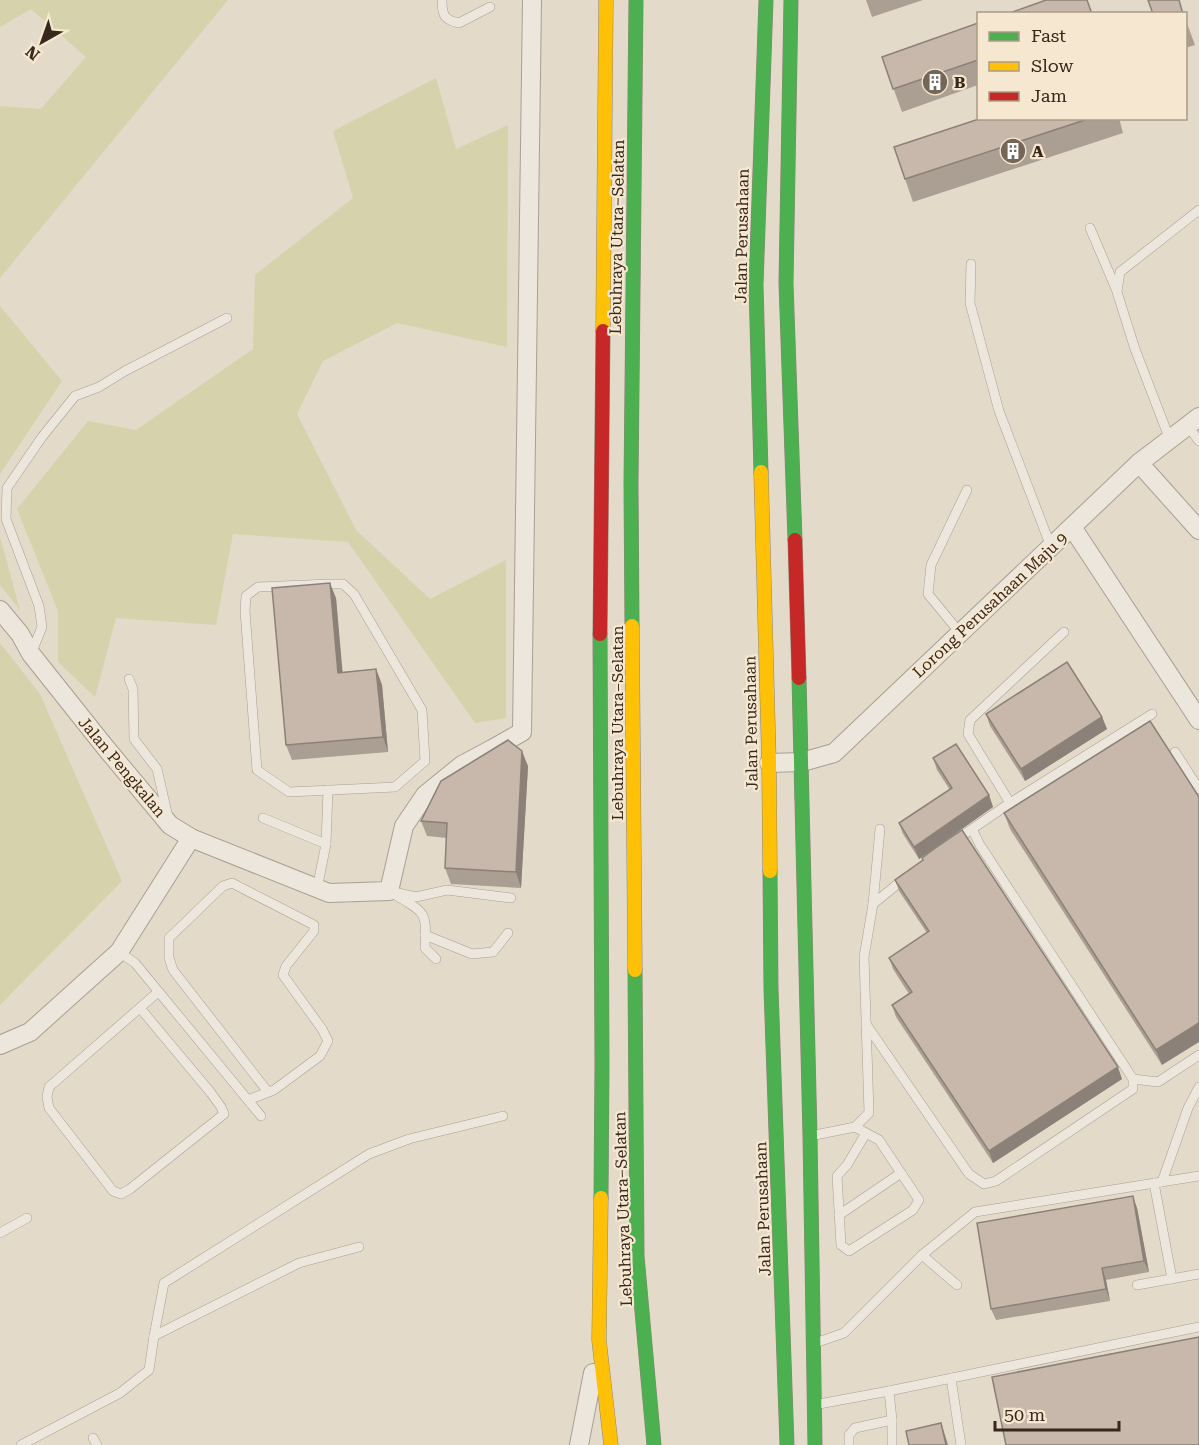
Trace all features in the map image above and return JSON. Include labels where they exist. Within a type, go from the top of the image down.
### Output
[{"type":"main road","name":"Lebuhraya Utara–Selatan","points":[[606,0],[600,632],[602,1064],[599,1340],[611,1445]]},
{"type":"main road","name":"Lebuhraya Utara–Selatan","points":[[636,0],[631,484],[637,1244],[654,1445]]},
{"type":"main road","name":"Jalan Perusahaan","points":[[766,0],[756,285],[769,763],[771,989],[788,1445]]},
{"type":"main road","points":[[791,0],[786,283],[802,762],[815,1445]]},
{"type":"street","points":[[389,891],[404,826],[426,795],[462,765],[522,732],[532,0]]},
{"type":"street","name":"Lorong Perusahaan Maju 9","points":[[769,763],[802,762],[834,753],[1140,463],[1194,421]]},
{"type":"street","points":[[1140,463],[1199,530]]},
{"type":"street","points":[[1072,527],[1199,720]]},
{"type":"street","name":"Jalan Pengkalan","points":[[0,610],[20,634],[31,654],[170,825],[191,838],[328,893],[389,891]]},
{"type":"street","points":[[0,1045],[30,1032],[119,952],[191,838]]},
{"type":"street","points":[[579,1445],[599,1340]]},
{"type":"lane","points":[[442,0],[442,13],[449,21],[459,23],[490,7]]},
{"type":"lane","points":[[1117,292],[1120,272],[1199,210]]},
{"type":"lane","points":[[1090,228],[1117,292],[1135,349],[1170,440]]},
{"type":"lane","points":[[971,264],[970,303],[999,411],[1051,546]]},
{"type":"lane","points":[[31,654],[42,627],[39,606],[6,519],[7,488],[42,437],[75,396],[99,387],[227,318]]},
{"type":"lane","points":[[1194,421],[1199,441]]},
{"type":"lane","points":[[960,633],[928,594],[931,565],[967,490]]},
{"type":"lane","points":[[343,584],[354,594],[422,710],[425,761],[395,787],[328,790],[289,792],[257,770],[245,611],[246,596],[258,587],[343,584]]},
{"type":"lane","points":[[1011,803],[968,734],[970,720],[1064,632]]},
{"type":"lane","points":[[129,679],[133,689],[134,739],[157,770],[170,825]]},
{"type":"lane","points":[[943,849],[1152,714]]},
{"type":"lane","points":[[1175,752],[1199,789]]},
{"type":"lane","points":[[317,889],[326,844],[328,790]]},
{"type":"lane","points":[[262,818],[326,844]]},
{"type":"lane","points":[[810,1136],[855,1127],[869,1113],[864,957],[873,903],[880,829]]},
{"type":"lane","points":[[866,1024],[969,1174],[984,1184],[996,1181],[1133,1089],[1133,1079],[980,845],[972,829]]},
{"type":"lane","points":[[873,903],[916,869]]},
{"type":"lane","points":[[248,1100],[274,1090],[320,1056],[328,1041],[322,1029],[283,975],[286,966],[314,931],[314,925],[232,883],[223,886],[170,938],[169,958],[172,970],[268,1092]]},
{"type":"lane","points":[[389,891],[416,897],[447,890],[511,898]]},
{"type":"lane","points":[[389,891],[425,916],[427,929],[425,948],[436,959]]},
{"type":"lane","points":[[425,935],[472,954],[493,952],[508,933]]},
{"type":"lane","points":[[119,952],[135,963],[261,1116]]},
{"type":"lane","points":[[140,1008],[211,1093],[222,1107],[224,1114],[121,1194],[112,1191],[49,1108],[47,1097],[49,1087],[158,992]]},
{"type":"lane","points":[[1133,1079],[1158,1082],[1199,1055]]},
{"type":"lane","points":[[1172,1279],[1158,1183],[1188,1108],[1199,1087]]},
{"type":"lane","points":[[21,1445],[120,1393],[149,1370],[164,1283],[369,1154],[409,1139],[503,1116]]},
{"type":"lane","points":[[855,1127],[879,1140],[919,1200],[913,1210],[849,1251],[841,1245],[837,1176],[847,1165],[866,1133]]},
{"type":"lane","points":[[839,1215],[901,1173]]},
{"type":"lane","points":[[813,1344],[844,1333],[922,1255],[975,1212],[1199,1176]]},
{"type":"lane","points":[[0,1233],[27,1218]]},
{"type":"lane","points":[[154,1336],[299,1263],[359,1247]]},
{"type":"lane","points":[[922,1255],[957,1285]]},
{"type":"lane","points":[[1137,1285],[1199,1274]]},
{"type":"lane","points":[[814,1405],[1199,1327]]},
{"type":"lane","points":[[951,1378],[961,1445]]},
{"type":"lane","points":[[889,1391],[892,1445]]},
{"type":"lane","points":[[849,1445],[849,1435],[855,1428],[892,1420]]},
{"type":"shaded area","points":[[0,0],[228,0],[0,278],[0,106],[41,109],[86,57],[31,9],[0,27]]},
{"type":"shaded area","points":[[436,78],[456,149],[508,125],[507,347],[397,323],[323,361],[297,414],[356,530],[430,599],[506,560],[506,718],[475,723],[348,542],[233,534],[216,625],[116,618],[95,697],[58,662],[58,611],[17,509],[88,421],[136,430],[253,349],[255,275],[353,198],[333,131]]},
{"type":"shaded area","points":[[0,306],[62,381],[0,474]]},
{"type":"shaded area","points":[[0,537],[20,610],[0,585]]},
{"type":"shaded area","points":[[0,643],[40,694],[122,881],[0,1005]]},
{"type":"building","points":[[1046,0],[1087,0],[1091,12],[1013,12]]},
{"type":"building","points":[[1148,0],[1179,0],[1182,12],[1152,12]]},
{"type":"building","points":[[977,23],[977,60],[893,89],[882,57]]},
{"type":"building","points":[[977,120],[1085,120],[905,179],[894,147]]},
{"type":"building","points":[[330,583],[338,673],[376,669],[383,737],[286,745],[272,588]]},
{"type":"building","points":[[1067,662],[1102,717],[1021,769],[986,714]]},
{"type":"building","points":[[1150,721],[1199,797],[1199,1023],[1156,1050],[1004,813]]},
{"type":"building","points":[[508,740],[522,751],[516,872],[445,868],[447,823],[421,821],[441,781]]},
{"type":"building","points":[[956,744],[989,795],[914,847],[899,823],[952,788],[933,758]]},
{"type":"building","points":[[962,830],[1118,1067],[989,1151],[892,1005],[912,992],[889,958],[929,931],[895,880]]},
{"type":"building","points":[[1133,1196],[1144,1261],[1102,1268],[1106,1289],[991,1309],[977,1223]]},
{"type":"building","points":[[1199,1337],[1199,1445],[1006,1445],[992,1377]]},
{"type":"building","points":[[941,1423],[946,1445],[909,1445],[906,1431]]},
{"type":"traffic: fast","points":[[632,626],[631,484],[636,0]]},
{"type":"traffic: fast","points":[[761,472],[756,285],[766,0]]},
{"type":"traffic: fast","points":[[791,0],[786,283],[795,540]]},
{"type":"traffic: fast","points":[[600,634],[601,1198]]},
{"type":"traffic: fast","points":[[799,678],[815,1445]]},
{"type":"traffic: fast","points":[[770,871],[771,989],[787,1445]]},
{"type":"traffic: fast","points":[[635,970],[637,1256],[654,1445]]},
{"type":"traffic: slow","points":[[603,331],[606,0]]},
{"type":"traffic: slow","points":[[761,472],[770,871]]},
{"type":"traffic: slow","points":[[632,626],[635,970]]},
{"type":"traffic: slow","points":[[601,1198],[599,1340],[611,1445]]},
{"type":"traffic: jam","points":[[600,634],[603,331]]},
{"type":"traffic: jam","points":[[795,540],[799,678]]},
{"type":"place","name":"B","points":[[935,82]]},
{"type":"place","name":"A","points":[[1013,151]]}]
